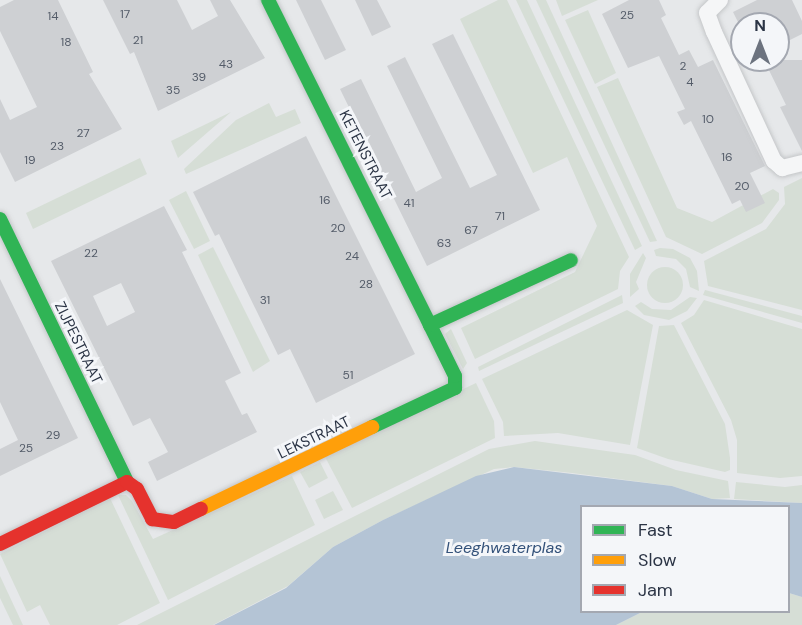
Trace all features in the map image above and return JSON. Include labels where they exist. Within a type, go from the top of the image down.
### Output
[{"type":"street","name":"KETENSTRAAT","points":[[268,0],[430,325]]},
{"type":"street","points":[[720,0],[707,13],[710,23],[774,161],[782,168],[802,163]]},
{"type":"street","name":"ZIJPESTRAAT","points":[[0,219],[127,482]]},
{"type":"street","points":[[430,325],[571,260]]},
{"type":"street","name":"LEKSTRAAT","points":[[127,482],[137,489],[152,519],[174,522],[455,388],[455,376],[430,325]]},
{"type":"street","points":[[0,544],[127,482]]},
{"type":"shaded area","points":[[498,0],[507,0],[629,257],[620,271],[618,289],[475,359],[461,328],[575,272],[597,226],[567,157],[533,173],[460,19]]},
{"type":"shaded area","points":[[516,0],[527,0],[642,246],[635,250]]},
{"type":"shaded area","points":[[536,0],[546,0],[657,241],[650,242]]},
{"type":"shaded area","points":[[556,0],[598,0],[562,16]]},
{"type":"shaded area","points":[[588,10],[616,73],[595,84],[565,20]]},
{"type":"shaded area","points":[[618,78],[677,208],[712,222],[773,189],[779,193],[779,200],[762,223],[702,254],[666,237],[597,87]]},
{"type":"shaded area","points":[[269,103],[276,117],[295,109],[301,123],[186,174],[184,169],[236,120]]},
{"type":"shaded area","points":[[231,112],[178,158],[171,141]]},
{"type":"shaded area","points":[[140,158],[147,174],[33,229],[26,213]]},
{"type":"shaded area","points":[[802,178],[802,310],[708,286],[704,261],[766,229],[785,204],[784,187]]},
{"type":"shaded area","points":[[186,191],[210,241],[194,249],[169,200]]},
{"type":"shaded area","points":[[213,247],[270,361],[253,372],[198,255]]},
{"type":"shaded area","points":[[673,249],[690,258],[697,271],[699,291],[690,287],[686,269],[676,259],[656,256],[654,250]]},
{"type":"shaded area","points":[[643,253],[646,258],[636,282],[639,289],[630,297],[630,274]]},
{"type":"shaded area","points":[[665,267],[677,273],[683,285],[677,297],[665,303],[653,297],[647,285],[653,273]]},
{"type":"shaded area","points":[[705,290],[802,316],[802,323],[703,295]]},
{"type":"shaded area","points":[[622,295],[623,303],[479,371],[478,367]]},
{"type":"shaded area","points":[[690,297],[697,298],[687,311],[669,320],[644,315],[635,306],[641,302],[652,309],[671,310]]},
{"type":"shaded area","points":[[704,300],[802,329],[802,476],[780,478],[737,473],[737,440],[731,420],[681,323],[694,315]]},
{"type":"shaded area","points":[[627,310],[653,325],[630,445],[558,433],[504,436],[503,422],[482,379]]},
{"type":"shaded area","points":[[674,325],[725,424],[730,470],[725,472],[668,459],[637,448],[659,326]]},
{"type":"shaded area","points":[[451,329],[467,363],[463,369],[445,334]]},
{"type":"shaded area","points":[[476,383],[494,421],[495,438],[352,508],[324,455]]},
{"type":"shaded area","points":[[535,441],[635,455],[676,470],[728,481],[730,498],[712,499],[672,486],[572,473],[514,467],[494,469],[383,520],[333,547],[288,586],[213,625],[137,625],[489,449]]},
{"type":"shaded area","points":[[320,462],[328,478],[309,488],[300,472]]},
{"type":"shaded area","points":[[292,476],[315,525],[168,600],[118,495],[126,495],[132,501],[153,539]]},
{"type":"shaded area","points":[[736,482],[785,487],[802,485],[802,503],[734,499]]},
{"type":"shaded area","points":[[333,491],[343,510],[324,519],[315,500]]},
{"type":"shaded area","points":[[110,498],[160,603],[117,625],[50,625],[40,605],[27,612],[0,554]]},
{"type":"shaded area","points":[[0,576],[23,625],[13,625],[0,598]]},
{"type":"shaded area","points":[[790,593],[802,597],[802,625],[616,625],[640,613],[790,613]]},
{"type":"water","name":"Leeghwaterplas","points":[[514,467],[672,486],[712,499],[802,503],[802,597],[790,593],[790,505],[580,505],[580,613],[640,613],[616,625],[214,625],[286,588],[333,547],[383,520],[476,476]]},
{"type":"building","points":[[14,0],[58,0],[93,72],[89,74],[122,129],[15,182],[0,152],[0,99],[10,120],[37,107],[0,31],[0,7]]},
{"type":"building","points":[[103,0],[177,0],[192,30],[218,16],[210,0],[230,0],[265,58],[158,111],[134,52],[130,54]]},
{"type":"building","points":[[296,0],[321,0],[346,50],[325,60]]},
{"type":"building","points":[[355,0],[377,0],[391,27],[372,36]]},
{"type":"building","points":[[629,0],[659,0],[666,15],[661,18],[679,55],[689,50],[698,67],[713,60],[765,166],[750,173],[765,203],[746,212],[740,200],[732,204],[691,121],[684,125],[677,112],[685,109],[659,56],[628,68],[602,14]]},
{"type":"building","points":[[757,0],[792,0],[802,21],[802,34],[790,40],[790,12],[733,12]]},
{"type":"building","points":[[453,34],[540,210],[427,266],[340,89],[361,79],[416,192],[442,178],[387,66],[405,57],[470,188],[497,175],[432,44]]},
{"type":"building","points":[[790,60],[802,60],[802,151],[780,107],[786,105],[770,72],[790,72]]},
{"type":"building","points":[[306,136],[415,354],[316,403],[290,349],[278,355],[219,234],[215,236],[193,192]]},
{"type":"building","points":[[164,206],[187,250],[182,252],[241,373],[225,381],[242,415],[247,413],[257,432],[157,481],[148,462],[168,452],[150,418],[133,426],[51,261]],"holes":[[[121,283],[135,312],[107,326],[93,296]]]},
{"type":"building","points":[[0,279],[78,438],[0,476],[0,449],[18,440],[0,402]]},
{"type":"traffic: fast","points":[[268,0],[430,325]]},
{"type":"traffic: fast","points":[[0,219],[127,482]]},
{"type":"traffic: fast","points":[[372,427],[455,388],[455,376],[430,325],[571,260]]},
{"type":"traffic: slow","points":[[201,509],[372,427]]},
{"type":"traffic: jam","points":[[0,544],[127,482],[137,489],[152,519],[174,522],[201,509]]}]
